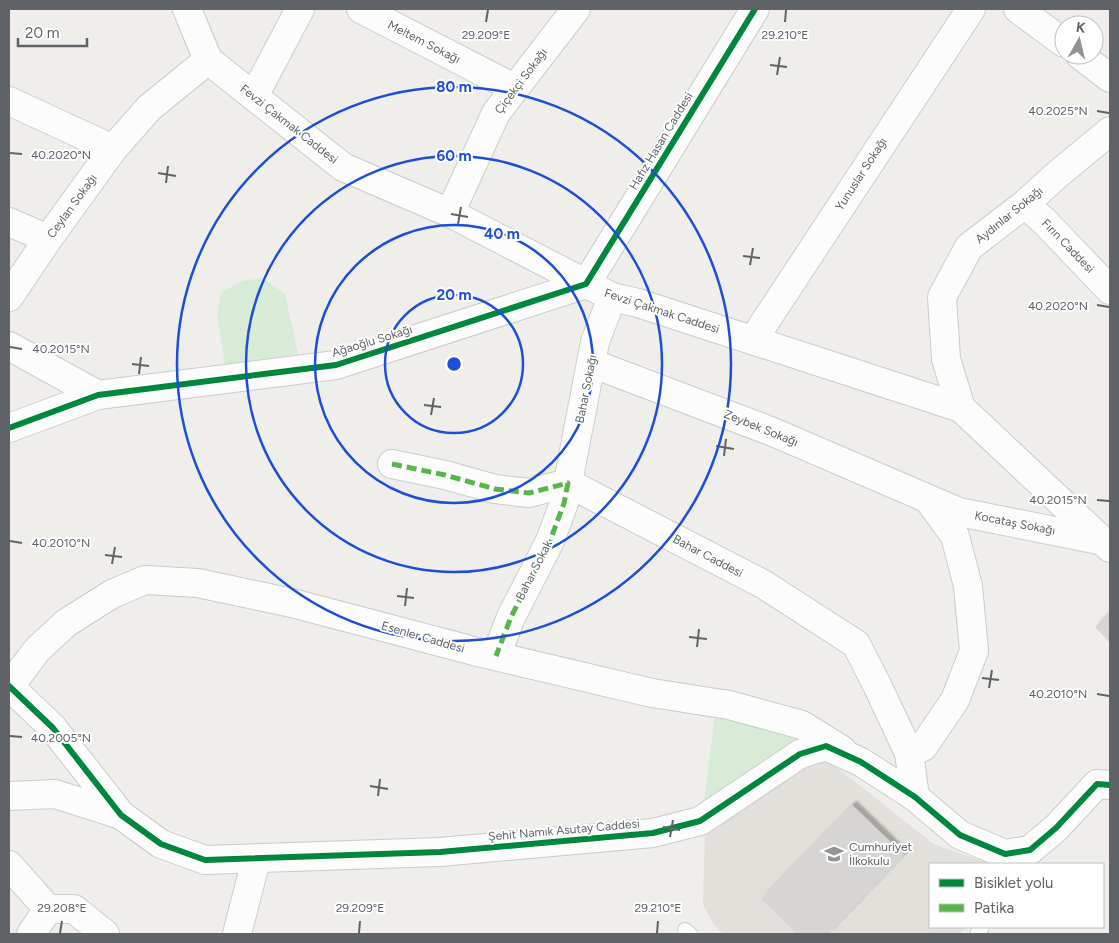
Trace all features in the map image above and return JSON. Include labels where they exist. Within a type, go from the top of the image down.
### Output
[{"type":"street","name":"Fevzi Çakmak Caddesi","points":[[187,9],[208,60],[343,167],[450,213],[612,297],[638,303],[961,408],[1107,545]]},
{"type":"street","points":[[254,96],[300,9]]},
{"type":"street","name":"Meltem Sokağı","points":[[361,9],[514,88]]},
{"type":"street","name":"Çiçekçi Sokağı","points":[[450,213],[496,113],[576,9]]},
{"type":"street","name":"Hafız Hasan Caddesi","points":[[586,284],[755,9]]},
{"type":"street","name":"Yunuslar Sokağı","points":[[753,340],[971,9]]},
{"type":"street","points":[[1018,9],[1054,36]]},
{"type":"street","name":"Ceylan Sokağı","points":[[9,297],[113,149],[149,108],[208,60]]},
{"type":"street","points":[[1093,65],[1110,78]]},
{"type":"street","points":[[9,101],[113,149]]},
{"type":"street","name":"Aydınlar Sokağı","points":[[961,408],[946,359],[942,297],[969,247],[1025,204],[1110,131]]},
{"type":"street","name":"Fırın Caddesi","points":[[1025,204],[1045,222],[1110,290]]},
{"type":"street","points":[[9,222],[48,239]]},
{"type":"street","name":"Ağaoğlu Sokağı","points":[[9,428],[98,395],[336,365],[586,284]]},
{"type":"street","name":"Bahar Sokağı","points":[[568,483],[595,342],[612,297]]},
{"type":"street","points":[[9,346],[98,395]]},
{"type":"street","name":"Zeybek Sokağı","points":[[591,363],[773,432],[928,499]]},
{"type":"street","points":[[392,464],[445,475],[496,489],[528,493],[568,483]]},
{"type":"street","name":"Bahar Sokak","points":[[496,656],[511,617],[550,541],[564,502],[568,483]]},
{"type":"street","name":"Bahar Caddesi","points":[[568,483],[763,584],[856,644],[909,753],[916,797]]},
{"type":"street","points":[[909,753],[922,746],[955,700],[974,651],[968,586],[954,536],[928,499]]},
{"type":"street","name":"Kocataş Sokağı","points":[[928,499],[959,512],[1107,545]]},
{"type":"street","name":"Esenler Caddesi","points":[[9,686],[37,650],[66,623],[112,594],[145,580],[198,583],[292,603],[496,656],[652,693],[729,705],[802,725],[861,762]]},
{"type":"street","name":"Şehit Namık Asutay Caddesi","points":[[9,686],[53,728],[120,815],[161,844],[205,860],[256,860],[440,852],[653,833],[700,821],[800,754],[826,746],[861,762],[916,797],[960,835],[1005,854],[1026,857],[1097,784],[1110,785]]},
{"type":"street","points":[[9,796],[55,794],[120,815]]},
{"type":"street","points":[[237,934],[256,860]]},
{"type":"street","points":[[9,865],[48,909],[74,910],[105,934]]},
{"type":"street","points":[[31,934],[48,909]]},
{"type":"shaded area","name":"Cumhuriyet İlkokulu","points":[[830,762],[935,845],[989,863],[929,863],[929,928],[965,928],[959,934],[723,934],[715,926],[703,904],[705,831],[806,764]]},
{"type":"green space","points":[[263,278],[285,294],[298,354],[225,365],[217,315],[221,292],[243,281]]},
{"type":"green space","points":[[715,714],[800,738],[704,803]]},
{"type":"building","points":[[1110,612],[1110,643],[1095,627]]},
{"type":"building","name":"Cumhuriyet İlkokulu","points":[[852,805],[904,855],[828,934],[797,934],[761,899]]},
{"type":"marked path","points":[[392,464],[445,475],[495,489],[529,493],[568,483],[564,503],[550,541],[511,617],[496,656]]},
{"type":"cycle path","points":[[9,428],[98,395],[336,365],[586,284],[755,9]]},
{"type":"cycle path","points":[[9,686],[53,728],[121,815],[161,844],[205,860],[440,852],[653,833],[700,821],[800,754],[826,746],[861,762],[915,797],[960,835],[1005,854],[1030,850],[1056,828],[1097,784],[1110,785]]},
{"type":"place","name":"Cumhuriyet İlkokulu","points":[[834,854]]}]
